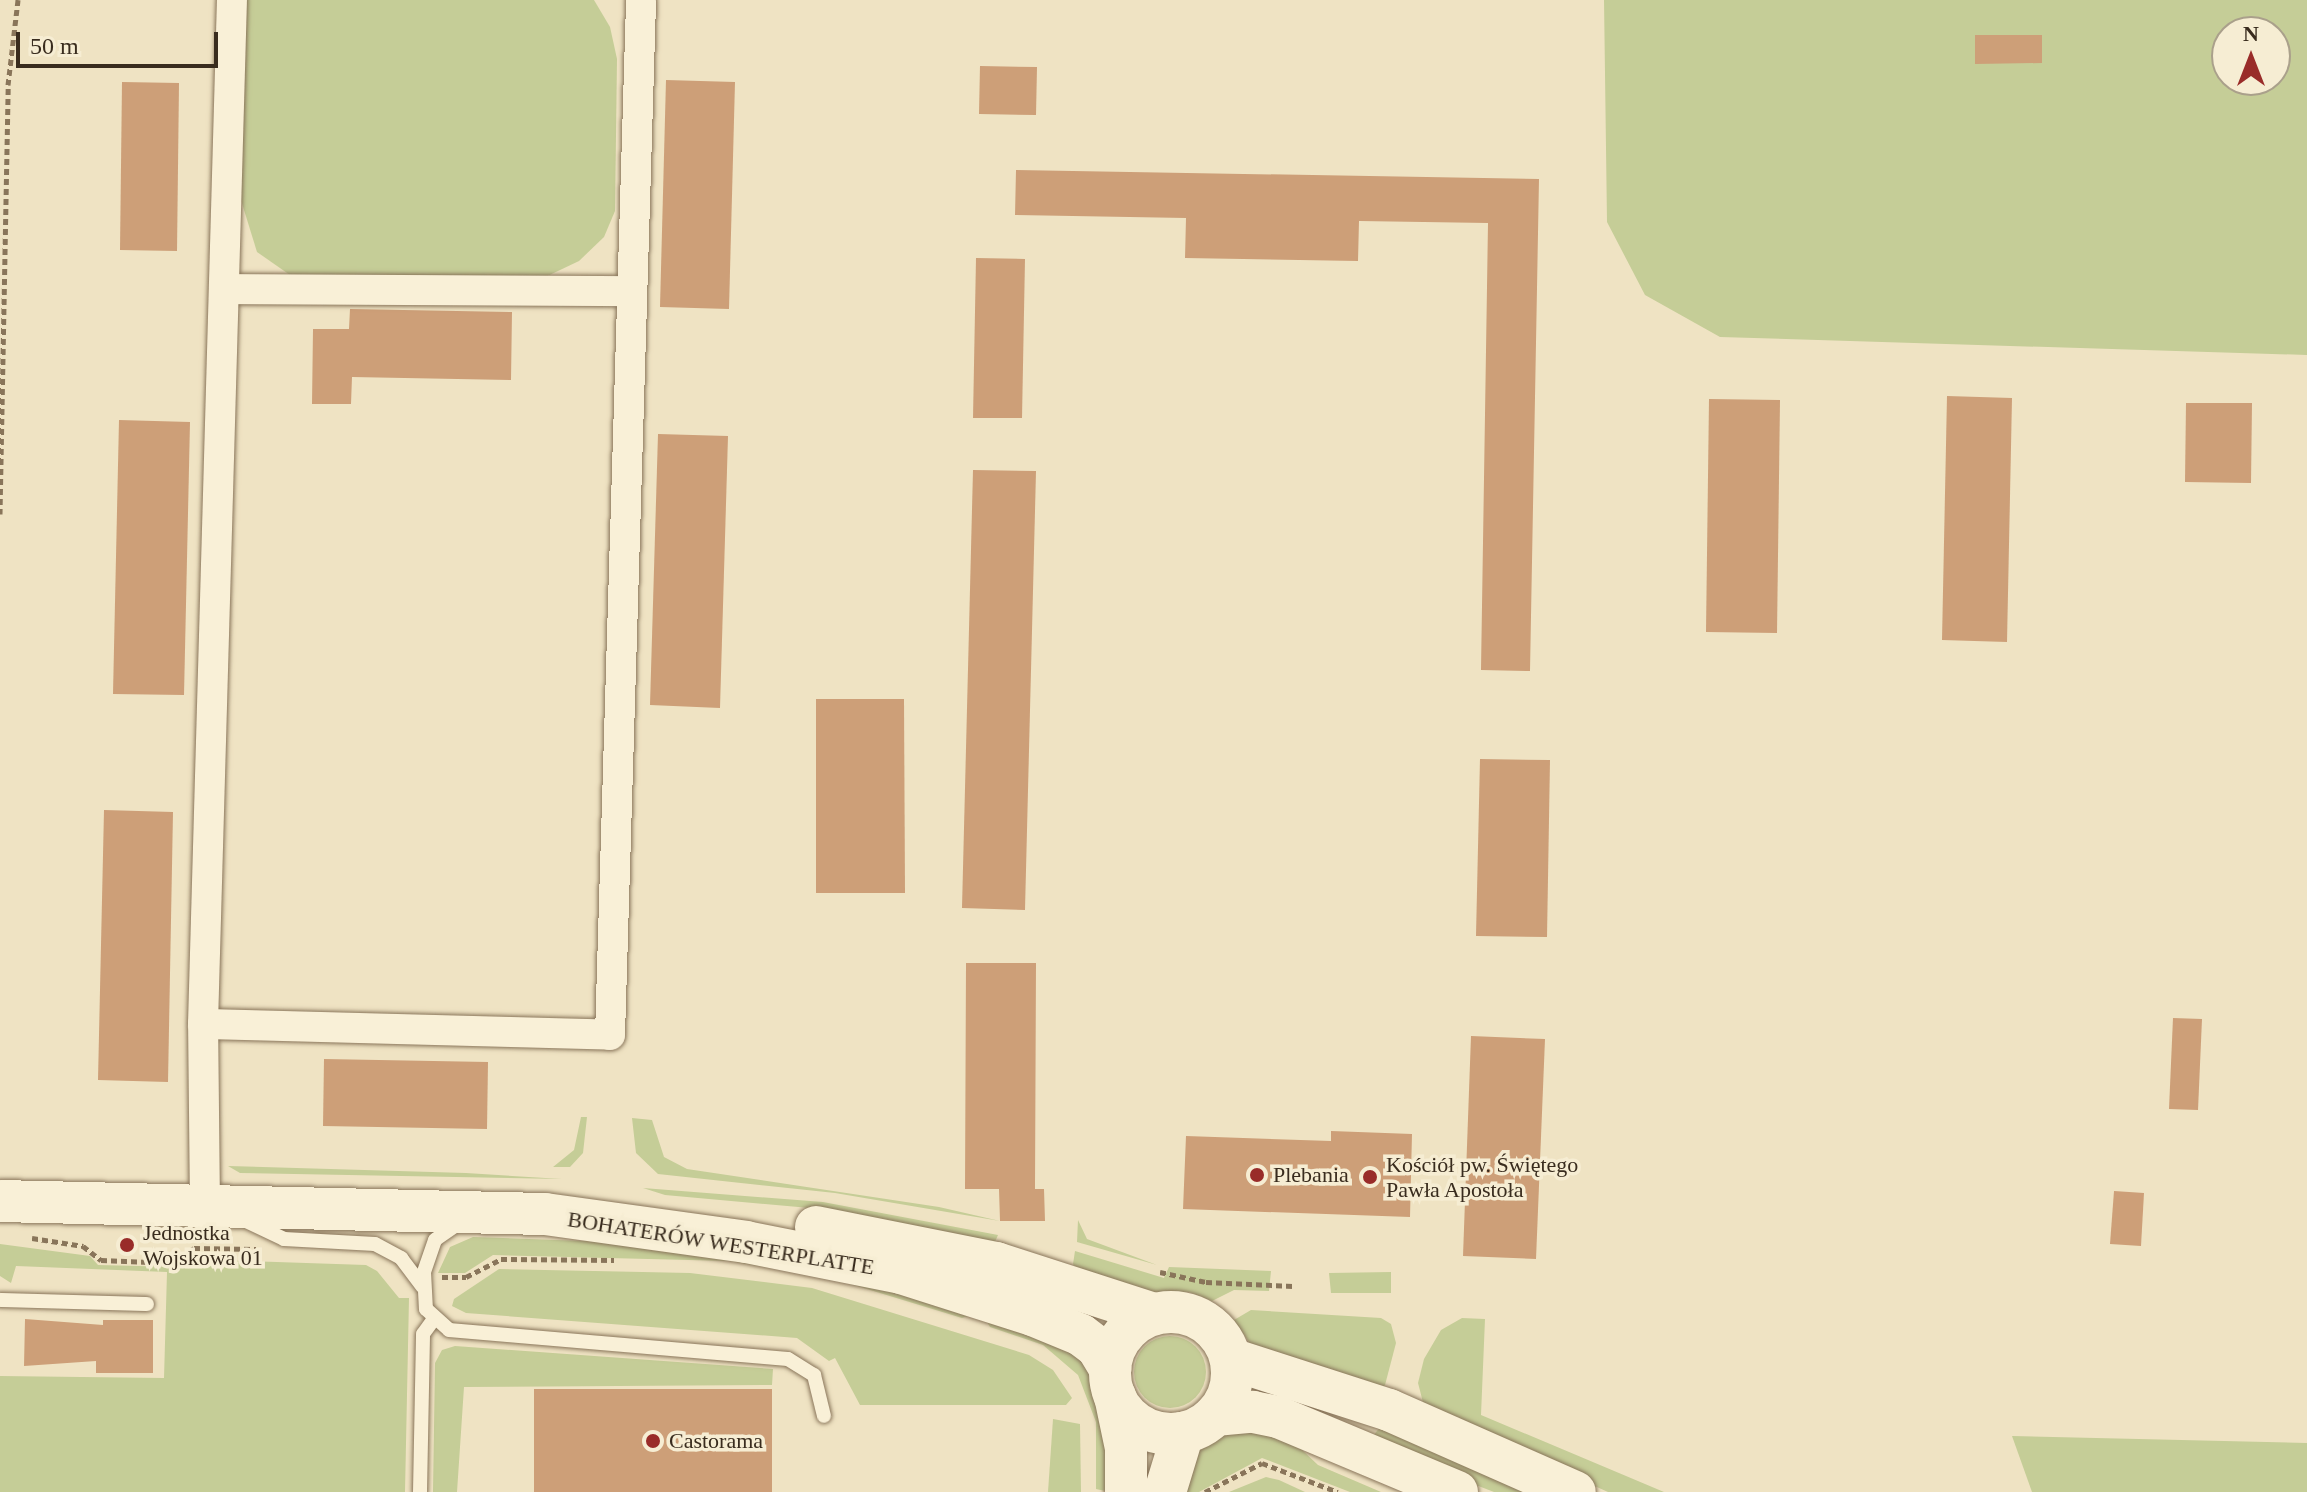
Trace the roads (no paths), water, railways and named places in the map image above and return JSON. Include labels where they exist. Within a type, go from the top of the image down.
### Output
[{"type":"main road","name":"BOHATERÓW WESTERPLATTE","points":[[0,1201],[545,1214],[746,1242],[901,1273],[1072,1329],[1097,1347],[1113,1382]]},
{"type":"main road","name":"BOHATERÓW WESTERPLATTE","points":[[545,1214],[613,1206],[675,1207],[807,1225],[1009,1266],[1154,1314]]},
{"type":"main road","points":[[1126,1492],[1126,1448],[1113,1382],[1129,1329],[1154,1314],[1179,1313],[1202,1320],[1225,1343],[1231,1359],[1230,1389],[1199,1424],[1165,1492]]},
{"type":"main road","points":[[1231,1359],[1389,1410],[1575,1492]]},
{"type":"main road","points":[[1113,1382],[1135,1422],[1166,1433],[1253,1412],[1278,1417],[1446,1490]]},
{"type":"street","points":[[210,1207],[203,1024],[232,0]]},
{"type":"street","points":[[203,1024],[610,1035],[641,0]]},
{"type":"street","points":[[224,289],[632,291]]},
{"type":"lane","points":[[210,1207],[284,1239],[375,1244],[401,1258],[423,1288]]},
{"type":"lane","points":[[480,1213],[435,1240],[426,1257],[423,1288],[426,1309],[434,1319],[459,1333],[788,1359],[814,1375],[824,1416]]},
{"type":"lane","points":[[0,1300],[147,1304]]},
{"type":"lane","points":[[420,1492],[423,1334],[434,1319]]},
{"type":"place","name":"Plebania","points":[[1257,1175]]},
{"type":"place","name":"Kościół pw. Świętego Pawła Apostoła","points":[[1370,1177]]},
{"type":"place","name":"Jednostka Wojskowa 01","points":[[127,1245]]},
{"type":"place","name":"Castorama","points":[[653,1441]]}]
